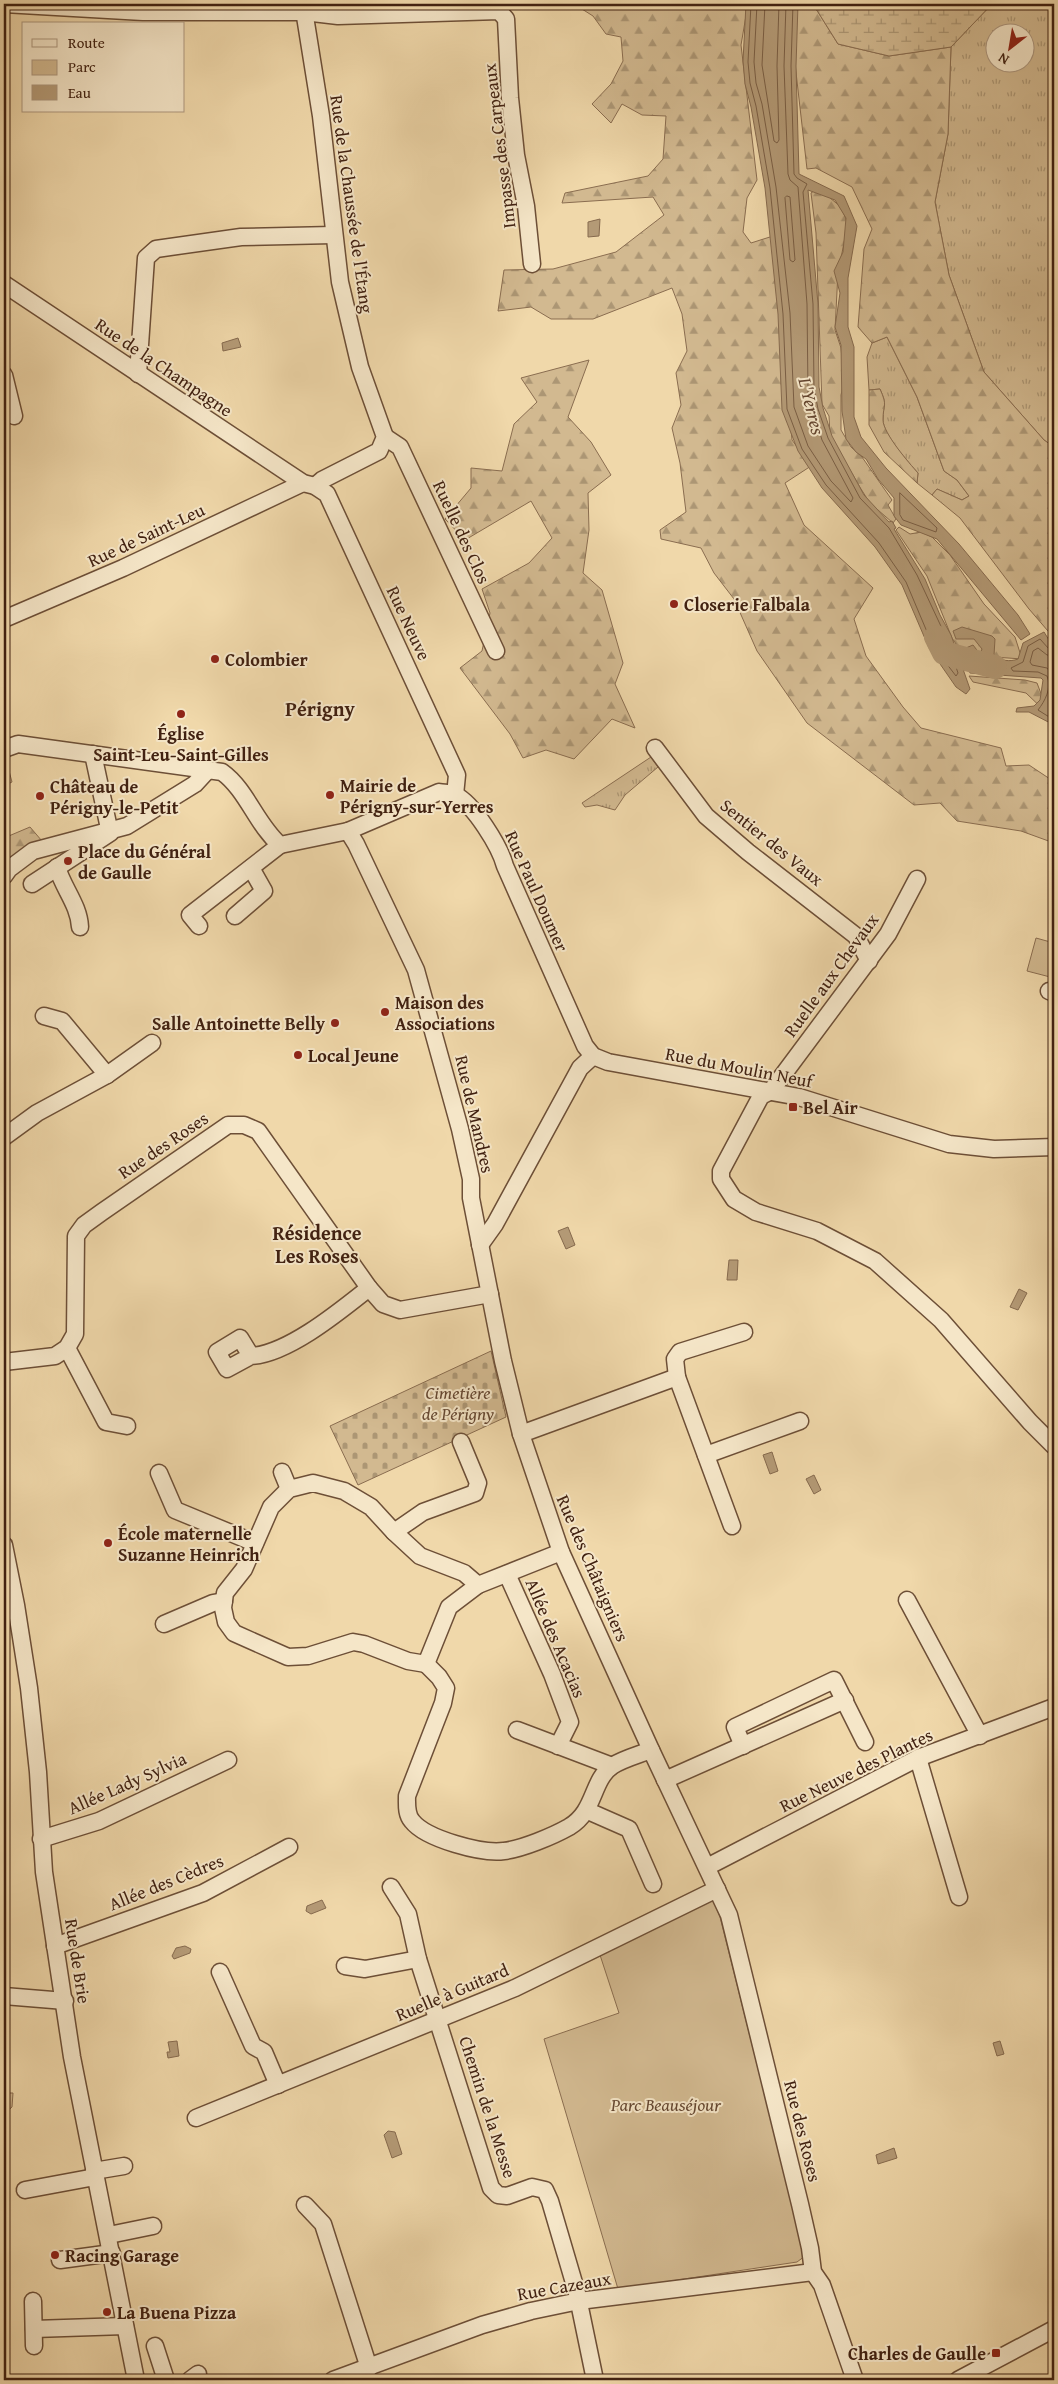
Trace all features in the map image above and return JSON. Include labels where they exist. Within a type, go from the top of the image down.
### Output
[{"type":"street","points":[[4,4],[143,12],[304,8]]},
{"type":"street","name":"Rue de la Chaussée de l'Étang","points":[[304,8],[321,116],[333,235],[349,328],[360,367],[385,437]]},
{"type":"street","name":"Impasse des Carpeaux","points":[[304,8],[338,16],[499,11],[506,19],[515,146],[526,206],[532,264]]},
{"type":"street","points":[[138,374],[146,258],[156,249],[241,237],[333,235]]},
{"type":"street","name":"Rue de la Champagne","points":[[4,284],[309,485]]},
{"type":"street","points":[[4,375],[14,416]]},
{"type":"street","points":[[309,485],[378,451],[385,437]]},
{"type":"street","name":"Ruelle des Clos","points":[[385,437],[400,447],[496,651]]},
{"type":"street","name":"Rue de Saint-Leu","points":[[4,620],[309,485]]},
{"type":"street","name":"Rue Neuve","points":[[309,485],[327,494],[457,775],[455,795]]},
{"type":"street","points":[[4,749],[18,744],[222,772],[231,779],[268,835],[280,845]]},
{"type":"street","name":"Sentier des Vaux","points":[[655,748],[706,816],[748,852],[856,936],[869,960]]},
{"type":"street","points":[[32,884],[110,833],[93,754]]},
{"type":"street","points":[[4,876],[9,869],[33,851],[127,826],[195,784],[207,771]]},
{"type":"street","points":[[199,926],[190,915],[280,845],[348,831],[439,792],[455,795]]},
{"type":"street","name":"Rue Paul Doumer","points":[[455,795],[478,817],[502,853],[505,866],[585,1046],[592,1056]]},
{"type":"street","name":"Rue de Mandres","points":[[348,831],[416,970],[460,1129],[471,1179],[471,1198],[480,1245]]},
{"type":"street","points":[[57,867],[62,884],[79,915],[80,927]]},
{"type":"street","points":[[235,916],[264,891],[251,868]]},
{"type":"street","name":"Ruelle aux Chevaux","points":[[916,879],[888,934],[771,1091],[761,1096],[721,1171],[721,1179],[734,1199],[756,1212],[817,1231],[875,1261],[941,1320],[1030,1422],[1054,1446]]},
{"type":"street","points":[[44,1016],[62,1022],[107,1074]]},
{"type":"street","points":[[4,1137],[37,1113],[107,1074],[152,1043]]},
{"type":"street","points":[[480,1245],[495,1224],[580,1068],[592,1056]]},
{"type":"street","name":"Rue du Moulin Neuf","points":[[592,1056],[608,1062],[771,1091],[851,1113],[950,1144],[994,1149],[1054,1147]]},
{"type":"street","name":"Rue des Roses","points":[[67,1348],[75,1334],[76,1236],[84,1225],[228,1125],[244,1125],[258,1131],[369,1288],[383,1304],[400,1310],[490,1294]]},
{"type":"street","name":"Rue des Châtaigniers","points":[[480,1245],[521,1434],[561,1552],[650,1750],[716,1889]]},
{"type":"street","points":[[251,1356],[260,1355],[296,1340],[369,1288]]},
{"type":"street","points":[[732,1526],[677,1377],[675,1360],[680,1352],[744,1332]]},
{"type":"street","points":[[4,1362],[55,1356],[67,1348],[106,1422],[127,1426]]},
{"type":"street","points":[[521,1434],[677,1377]]},
{"type":"street","points":[[706,1455],[800,1421]]},
{"type":"street","points":[[394,1532],[423,1512],[475,1493],[478,1483],[461,1442]]},
{"type":"street","points":[[282,1472],[289,1489]]},
{"type":"street","points":[[159,1473],[175,1510],[255,1543]]},
{"type":"street","points":[[478,1585],[464,1573],[420,1556],[371,1507],[344,1491],[313,1483],[289,1489],[271,1507],[244,1569],[225,1593],[223,1608],[226,1622],[234,1633],[288,1657],[308,1656],[353,1642],[364,1644],[408,1661],[426,1664],[440,1677],[446,1688],[443,1704],[407,1796],[407,1809],[411,1820],[420,1829],[473,1850],[506,1851],[568,1828],[588,1811],[599,1783],[612,1766],[650,1750]]},
{"type":"street","name":"Rue de Brie","points":[[4,1545],[16,1604],[29,1688],[38,1772],[44,1872],[72,2057],[136,2380]]},
{"type":"street","points":[[426,1664],[450,1607],[478,1585],[561,1552]]},
{"type":"street","name":"Allée des Acacias","points":[[507,1574],[552,1674],[570,1722],[558,1746]]},
{"type":"street","points":[[908,1600],[980,1736]]},
{"type":"street","points":[[164,1624],[213,1603],[224,1601]]},
{"type":"street","points":[[743,1746],[735,1726],[834,1680],[865,1742]]},
{"type":"street","points":[[665,1780],[845,1700]]},
{"type":"street","name":"Rue Neuve des Plantes","points":[[707,1867],[918,1758],[1054,1707]]},
{"type":"street","points":[[517,1730],[612,1766]]},
{"type":"street","points":[[918,1758],[959,1897]]},
{"type":"street","name":"Allée Lady Sylvia","points":[[42,1840],[99,1821],[228,1760]]},
{"type":"street","points":[[588,1811],[629,1829],[653,1884]]},
{"type":"street","name":"Allée des Cèdres","points":[[55,1946],[203,1893],[289,1847]]},
{"type":"street","name":"Chemin de la Messe","points":[[391,1887],[408,1914],[418,1959],[491,2188],[498,2195],[507,2196],[532,2187],[544,2190],[550,2201],[579,2301]]},
{"type":"street","name":"Rue des Roses","points":[[716,1889],[729,1915],[806,2230],[813,2272],[822,2285],[855,2380]]},
{"type":"street","name":"Ruelle à Guitard","points":[[196,2118],[515,1988],[716,1889]]},
{"type":"street","points":[[345,1966],[365,1969],[418,1959]]},
{"type":"street","points":[[220,1972],[253,2046],[264,2052],[278,2085]]},
{"type":"street","points":[[4,1996],[64,2001]]},
{"type":"street","points":[[26,2190],[124,2166]]},
{"type":"street","points":[[305,2205],[323,2224],[368,2368]]},
{"type":"street","points":[[108,2235],[153,2226]]},
{"type":"street","points":[[60,2260],[112,2253]]},
{"type":"street","name":"Rue Cazeaux","points":[[333,2380],[482,2325],[531,2311],[579,2301],[813,2272]]},
{"type":"street","points":[[33,2301],[34,2346]]},
{"type":"street","points":[[579,2301],[595,2380]]},
{"type":"street","points":[[34,2329],[125,2326]]},
{"type":"street","points":[[958,2380],[1054,2329]]},
{"type":"street","points":[[155,2346],[166,2380]]},
{"type":"green space","points":[[574,4],[748,4],[741,45],[757,180],[747,198],[743,232],[751,243],[773,236],[788,360],[781,376],[781,384],[788,397],[792,440],[811,466],[785,483],[804,525],[873,588],[854,619],[866,656],[903,707],[921,728],[1001,748],[1006,766],[1029,765],[1050,779],[1054,772],[1054,843],[1021,831],[957,821],[940,803],[914,805],[807,723],[757,651],[734,599],[714,573],[701,548],[661,539],[660,530],[686,512],[680,463],[672,428],[681,405],[676,373],[687,351],[682,314],[672,288],[593,319],[551,319],[531,307],[498,311],[504,270],[553,269],[616,252],[664,215],[653,197],[562,203],[565,193],[648,176],[663,159],[666,116],[642,115],[622,104],[611,123],[592,104],[611,84],[623,61],[621,37],[606,34],[593,16]]},
{"type":"green space","points":[[794,4],[813,4],[838,44],[889,56],[951,47],[948,134],[935,202],[949,275],[984,372],[1044,440],[1054,447],[1054,589],[1050,594],[1054,606],[1054,638],[1029,609],[960,518],[932,495],[937,489],[962,500],[969,496],[957,480],[944,471],[917,397],[887,337],[872,343],[858,327],[864,249],[872,229],[852,187],[816,168],[807,169],[793,46]]},
{"type":"green space","points":[[813,4],[992,4],[951,47],[889,56],[838,44]]},
{"type":"green space","points":[[992,4],[1054,4],[1054,447],[1044,440],[984,372],[949,275],[935,202],[948,134],[951,47]]},
{"type":"green space","points":[[818,188],[841,207],[848,224],[838,272],[835,330],[841,348],[844,381],[841,395],[841,430],[851,447],[862,457],[892,500],[888,505],[896,519],[893,523],[870,503],[861,489],[830,435],[829,416],[822,404],[816,233],[811,193]]},
{"type":"green space","points":[[887,337],[917,397],[944,471],[957,480],[969,496],[962,500],[937,489],[932,495],[917,483],[918,473],[887,433],[883,420],[884,402],[880,389],[869,390],[867,357],[872,343]]},
{"type":"green space","points":[[589,360],[568,417],[591,442],[611,475],[588,493],[589,530],[583,573],[602,590],[623,663],[615,684],[635,728],[612,719],[574,759],[546,750],[523,758],[510,734],[460,668],[482,651],[490,613],[482,589],[529,563],[552,538],[531,501],[465,540],[445,519],[471,488],[471,468],[502,471],[514,424],[537,402],[521,378]]},
{"type":"green space","points":[[880,389],[884,402],[884,426],[897,448],[918,473],[917,483],[884,452],[869,425],[869,390]]},
{"type":"green space","points":[[899,527],[910,534],[921,532],[932,537],[950,555],[984,604],[1015,637],[1022,659],[994,657],[960,650],[952,638],[927,576],[896,530]]},
{"type":"green space","points":[[969,676],[1025,680],[1037,683],[1049,715],[1026,693],[973,682]]},
{"type":"green space","points":[[4,757],[12,782],[4,786]]},
{"type":"green space","points":[[651,757],[658,767],[625,795],[615,810],[597,805],[585,807],[582,803]]},
{"type":"green space","points":[[30,827],[42,841],[4,864],[4,838]]},
{"type":"green space","points":[[1036,938],[1054,943],[1054,978],[1027,971]]},
{"type":"green space","name":"Cimetière de Périgny","points":[[491,1351],[506,1417],[358,1485],[330,1426]]},
{"type":"green space","name":"Parc Beauséjour","points":[[713,1899],[720,1917],[805,2256],[797,2262],[618,2289],[544,2039],[619,2013],[600,1955]]},
{"type":"green space","points":[[5,2093],[13,2093],[12,2107],[4,2114]]},
{"type":"water","points":[[746,4],[798,4],[796,66],[799,174],[844,196],[857,226],[848,278],[848,327],[854,347],[854,417],[861,437],[886,468],[959,544],[1018,615],[1030,634],[1021,640],[937,539],[901,525],[894,516],[894,498],[878,479],[866,459],[856,452],[846,439],[842,411],[841,345],[835,327],[840,293],[834,271],[843,252],[846,218],[835,200],[808,190],[818,304],[819,387],[823,408],[832,436],[864,495],[889,522],[892,521],[896,528],[894,529],[925,579],[940,615],[951,635],[970,689],[966,694],[956,687],[929,648],[902,585],[875,547],[822,488],[798,451],[782,410],[778,314],[765,188],[751,107],[745,84],[743,61]]},
{"type":"water","points":[[600,219],[599,236],[588,237],[588,222]]},
{"type":"water","points":[[238,338],[241,347],[223,351],[222,343]]},
{"type":"water","points":[[962,627],[992,636],[995,639],[994,655],[1009,661],[1018,659],[1023,643],[1044,632],[1054,648],[1054,725],[1029,712],[1016,712],[1017,708],[1034,706],[1040,700],[1043,680],[1041,678],[970,673],[961,650],[973,645],[980,654],[982,649],[974,639],[956,639],[953,631]]},
{"type":"water","points":[[568,1227],[575,1245],[566,1249],[558,1231]]},
{"type":"water","points":[[729,1260],[738,1260],[737,1280],[727,1280]]},
{"type":"water","points":[[1019,1289],[1027,1293],[1018,1310],[1010,1307]]},
{"type":"water","points":[[772,1452],[778,1471],[770,1474],[763,1455]]},
{"type":"water","points":[[814,1475],[821,1490],[814,1494],[806,1479]]},
{"type":"water","points":[[322,1900],[326,1908],[311,1914],[306,1911],[307,1906]]},
{"type":"water","points":[[185,1946],[191,1949],[190,1953],[174,1959],[172,1956],[176,1948]]},
{"type":"water","points":[[177,2041],[179,2056],[168,2058],[167,2052],[170,2052],[168,2042]]},
{"type":"water","points":[[1000,2041],[1004,2054],[997,2056],[993,2043]]},
{"type":"water","points":[[388,2131],[395,2132],[402,2154],[392,2158],[384,2135]]},
{"type":"water","points":[[894,2148],[897,2158],[878,2164],[876,2155]]},
{"type":"waterway","name":"L'Yerres","points":[[936,637],[944,653],[995,667]]},
{"type":"place","name":"Closerie Falbala","points":[[674,604]]},
{"type":"place","name":"Colombier","points":[[215,659]]},
{"type":"place","name":"Église Saint-Leu-Saint-Gilles","points":[[181,714]]},
{"type":"place","name":"Mairie de Périgny-sur-Yerres","points":[[330,795]]},
{"type":"place","name":"Château de Périgny-le-Petit","points":[[40,796]]},
{"type":"place","name":"Place du Général de Gaulle","points":[[68,861]]},
{"type":"place","name":"Maison des Associations","points":[[385,1012]]},
{"type":"place","name":"Salle Antoinette Belly","points":[[335,1023]]},
{"type":"place","name":"Local Jeune","points":[[298,1055]]},
{"type":"place","name":"Bel Air","points":[[793,1107]]},
{"type":"place","name":"École maternelle Suzanne Heinrich","points":[[108,1543]]},
{"type":"place","name":"Racing Garage","points":[[55,2255]]},
{"type":"place","name":"La Buena Pizza","points":[[107,2312]]},
{"type":"place","name":"Charles de Gaulle","points":[[996,2353]]},
{"type":"district","name":"Périgny","points":[[320,708]]},
{"type":"district","name":"Résidence Les Roses","points":[[317,1244]]}]
